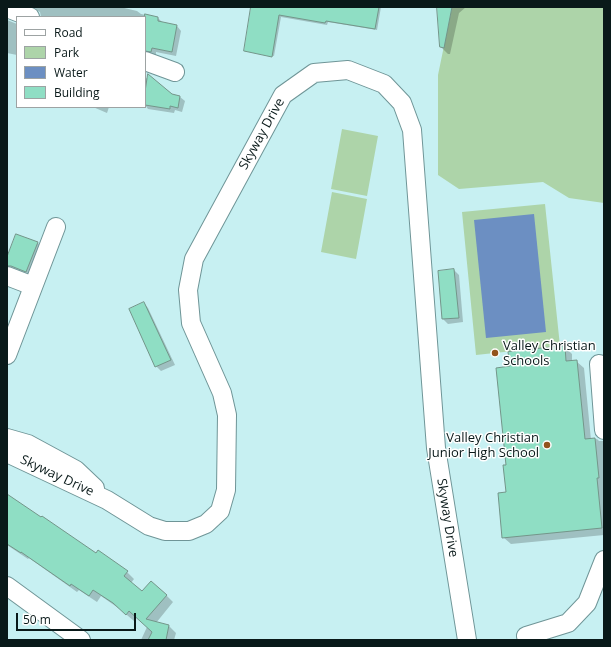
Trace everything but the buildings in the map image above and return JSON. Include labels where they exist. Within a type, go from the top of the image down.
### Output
[{"type":"street","points":[[7,8],[27,16]]},
{"type":"street","points":[[146,61],[174,72]]},
{"type":"street","name":"Skyway Drive","points":[[7,452],[107,500],[149,526],[165,531],[189,532],[206,524],[220,511],[226,490],[227,416],[222,393],[191,323],[188,290],[194,259],[283,95],[314,73],[348,70],[384,84],[402,103],[412,130],[436,448],[467,640]]},
{"type":"street","points":[[7,355],[56,227]]},
{"type":"street","points":[[7,276],[33,286]]},
{"type":"street","points":[[599,364],[604,430]]},
{"type":"street","name":"Skyway Drive","points":[[7,438],[28,444],[76,470],[107,500]]},
{"type":"street","points":[[526,636],[568,623],[587,603],[604,560]]},
{"type":"street","points":[[7,586],[81,640]]},
{"type":"green space","points":[[452,7],[604,7],[604,203],[569,198],[543,182],[459,189],[438,175],[438,75]]},
{"type":"green space","points":[[342,129],[378,136],[367,196],[331,189]]},
{"type":"green space","points":[[332,192],[367,199],[356,259],[321,252]]},
{"type":"green space","points":[[545,204],[560,346],[476,355],[462,212]]},
{"type":"water","points":[[534,214],[546,332],[486,338],[474,220]]},
{"type":"place","name":"Valley Christian Schools","points":[[495,353]]},
{"type":"place","name":"Valley Christian Junior High School","points":[[547,445]]}]
